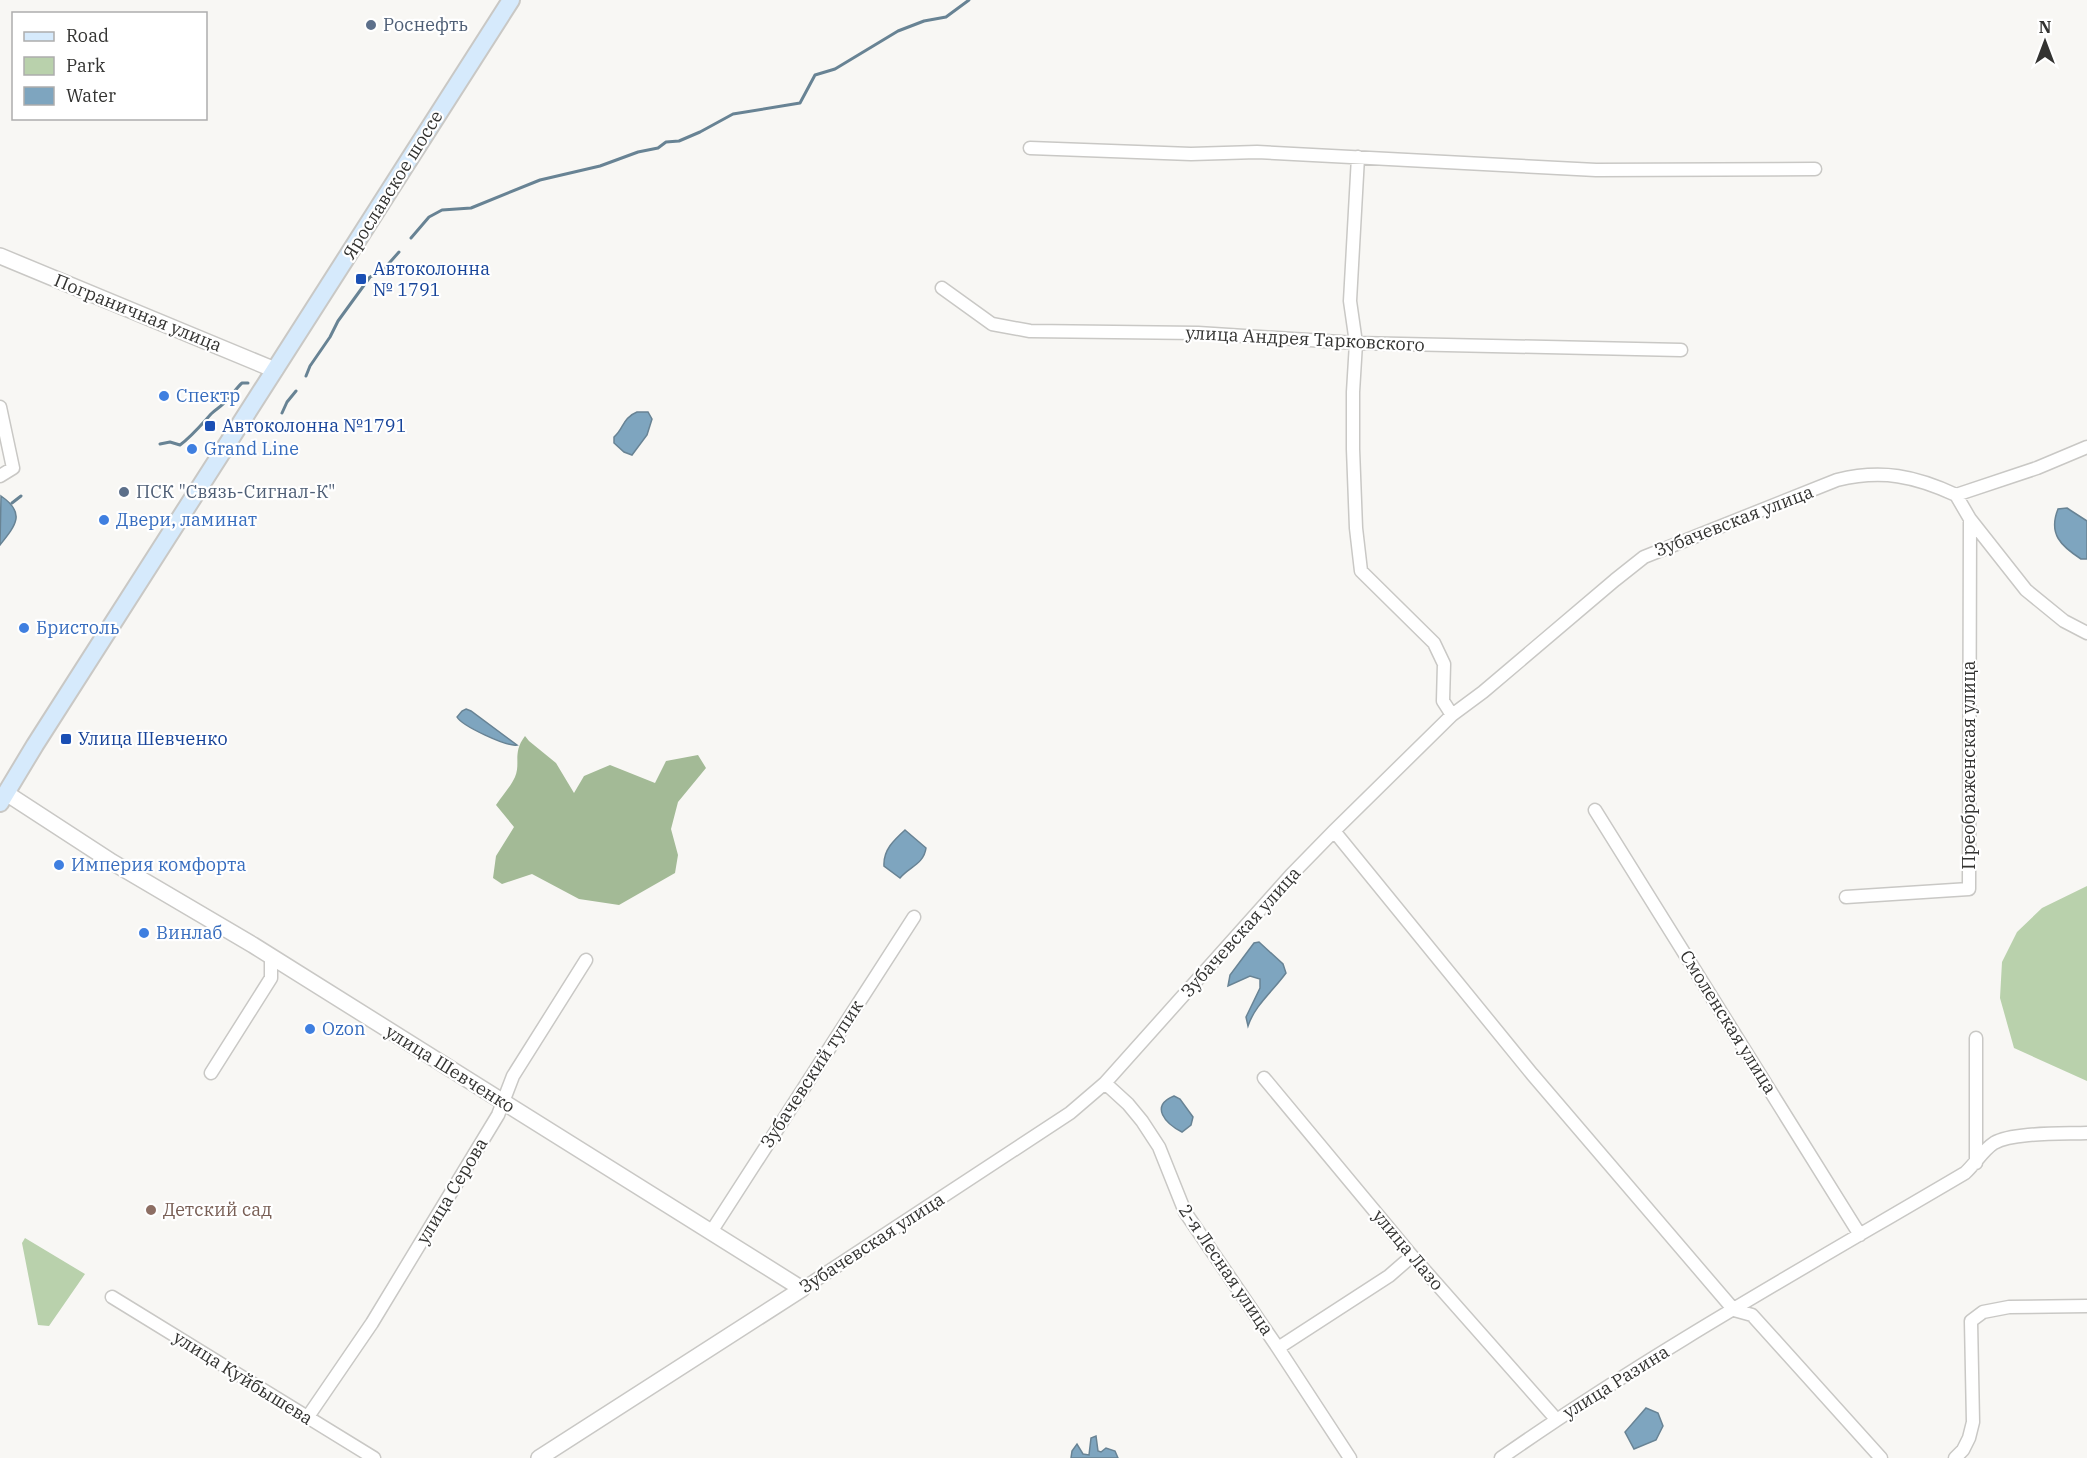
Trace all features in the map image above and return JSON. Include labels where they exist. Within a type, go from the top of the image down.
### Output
[{"type":"main road","name":"Ярославское шоссе","points":[[3,798],[509,0]]},
{"type":"street","points":[[1030,148],[1191,154],[1257,152],[1596,170],[1815,169]]},
{"type":"street","points":[[1358,158],[1350,301],[1356,343],[1353,449],[1356,528],[1361,571],[1434,643],[1444,664],[1443,701],[1452,715]]},
{"type":"street","name":"Пограничная улица","points":[[0,256],[275,370]]},
{"type":"street","name":"улица Андрея Тарковского","points":[[942,288],[992,324],[1030,331],[1198,333],[1356,343],[1681,350]]},
{"type":"street","points":[[0,407],[13,468],[0,476]]},
{"type":"street","points":[[2087,447],[2037,468],[1956,495],[1970,519],[2026,590],[2064,621],[2087,633]]},
{"type":"street","name":"Зубачевская улица","points":[[539,1458],[1070,1113],[1105,1083],[1291,875],[1452,715],[1483,692],[1644,557],[1838,480],[1854,476],[1893,475],[1929,483],[1956,495]]},
{"type":"street","name":"Преображенская улица","points":[[1846,897],[1969,888],[1970,519]]},
{"type":"street","name":"улица Шевченко","points":[[3,798],[271,957],[802,1289]]},
{"type":"street","name":"Смоленская улица","points":[[1595,810],[1860,1235]]},
{"type":"street","points":[[1334,831],[1532,1074],[1734,1310],[1752,1315],[1881,1458]]},
{"type":"street","name":"Зубачевский тупик","points":[[711,1232],[914,916]]},
{"type":"street","points":[[211,1073],[271,978],[271,957]]},
{"type":"street","name":"улица Серова","points":[[307,1418],[372,1323],[498,1115],[513,1076],[585,960]]},
{"type":"street","points":[[1976,1038],[1976,1163]]},
{"type":"street","name":"улица Лазо","points":[[1264,1078],[1412,1256],[1556,1419]]},
{"type":"street","name":"2-я Лесная улица","points":[[1105,1083],[1128,1104],[1159,1147],[1176,1195],[1185,1212],[1350,1458]]},
{"type":"street","name":"улица Разина","points":[[1501,1458],[1556,1419],[1965,1173],[1993,1143],[2005,1138],[2087,1133]]},
{"type":"street","points":[[1278,1348],[1389,1276],[1412,1256]]},
{"type":"street","name":"улица Куйбышева","points":[[112,1297],[374,1458]]},
{"type":"street","points":[[1955,1458],[1963,1450],[1973,1422],[1971,1321],[1983,1312],[2009,1307],[2087,1306]]},
{"type":"green space","points":[[525,736],[556,763],[574,793],[584,776],[610,765],[655,783],[666,761],[698,755],[706,768],[678,802],[671,829],[678,855],[675,873],[619,905],[579,899],[532,874],[502,884],[493,878],[496,856],[514,827],[496,805],[515,777],[519,748]]},
{"type":"green space","points":[[2087,886],[2087,1081],[2014,1048],[2000,998],[2002,962],[2017,932],[2042,908]]},
{"type":"green space","points":[[25,1238],[85,1274],[49,1326],[38,1325],[22,1243]]},
{"type":"water","points":[[637,412],[648,412],[652,419],[647,435],[632,455],[624,452],[614,443],[614,437],[628,417]]},
{"type":"water","points":[[1,496],[14,508],[16,519],[0,545]]},
{"type":"water","points":[[2067,508],[2087,521],[2087,559],[2081,559],[2058,539],[2055,518],[2058,509]]},
{"type":"water","points":[[466,709],[517,745],[495,739],[461,721],[457,717]]},
{"type":"water","points":[[905,830],[926,848],[919,862],[900,878],[884,866],[884,860],[890,846]]},
{"type":"water","points":[[1259,942],[1283,964],[1286,973],[1260,1005],[1248,1026],[1246,1017],[1260,988],[1260,979],[1250,976],[1228,986],[1230,975],[1254,943]]},
{"type":"water","points":[[1174,1096],[1180,1099],[1193,1117],[1191,1125],[1182,1132],[1166,1120],[1161,1110],[1162,1105]]},
{"type":"water","points":[[1646,1408],[1658,1413],[1663,1426],[1656,1440],[1634,1449],[1625,1432]]},
{"type":"water","points":[[1096,1436],[1098,1451],[1101,1452],[1106,1448],[1115,1451],[1118,1458],[1071,1458],[1072,1451],[1077,1444],[1083,1454],[1089,1455],[1091,1438]]},
{"type":"waterway","points":[[411,238],[429,217],[442,210],[471,208],[540,180],[600,166],[638,152],[658,148],[666,142],[679,141],[700,132],[733,114],[800,103],[815,75],[835,69],[898,31],[924,21],[946,17],[969,0]]},
{"type":"waterway","points":[[306,376],[338,321],[370,277],[383,270],[399,252]]},
{"type":"waterway","points":[[160,444],[170,442],[180,445],[242,383],[248,383]]},
{"type":"waterway","points":[[282,413],[296,391]]},
{"type":"waterway","points":[[12,503],[21,496]]},
{"type":"place","name":"Роснефть","points":[[371,25]]},
{"type":"place","name":"Автоколонна № 1791","points":[[361,279]]},
{"type":"place","name":"Спектр","points":[[164,396]]},
{"type":"place","name":"Автоколонна №1791","points":[[210,426]]},
{"type":"place","name":"Grand Line","points":[[192,449]]},
{"type":"place","name":"ПСК \"Связь-Сигнал-К\"","points":[[124,492]]},
{"type":"place","name":"Двери, ламинат","points":[[104,520]]},
{"type":"place","name":"Бристоль","points":[[24,628]]},
{"type":"place","name":"Улица Шевченко","points":[[66,739]]},
{"type":"place","name":"Империя комфорта","points":[[59,865]]},
{"type":"place","name":"Винлаб","points":[[144,933]]},
{"type":"place","name":"Ozon","points":[[310,1029]]},
{"type":"place","name":"Детский сад","points":[[151,1210]]}]
